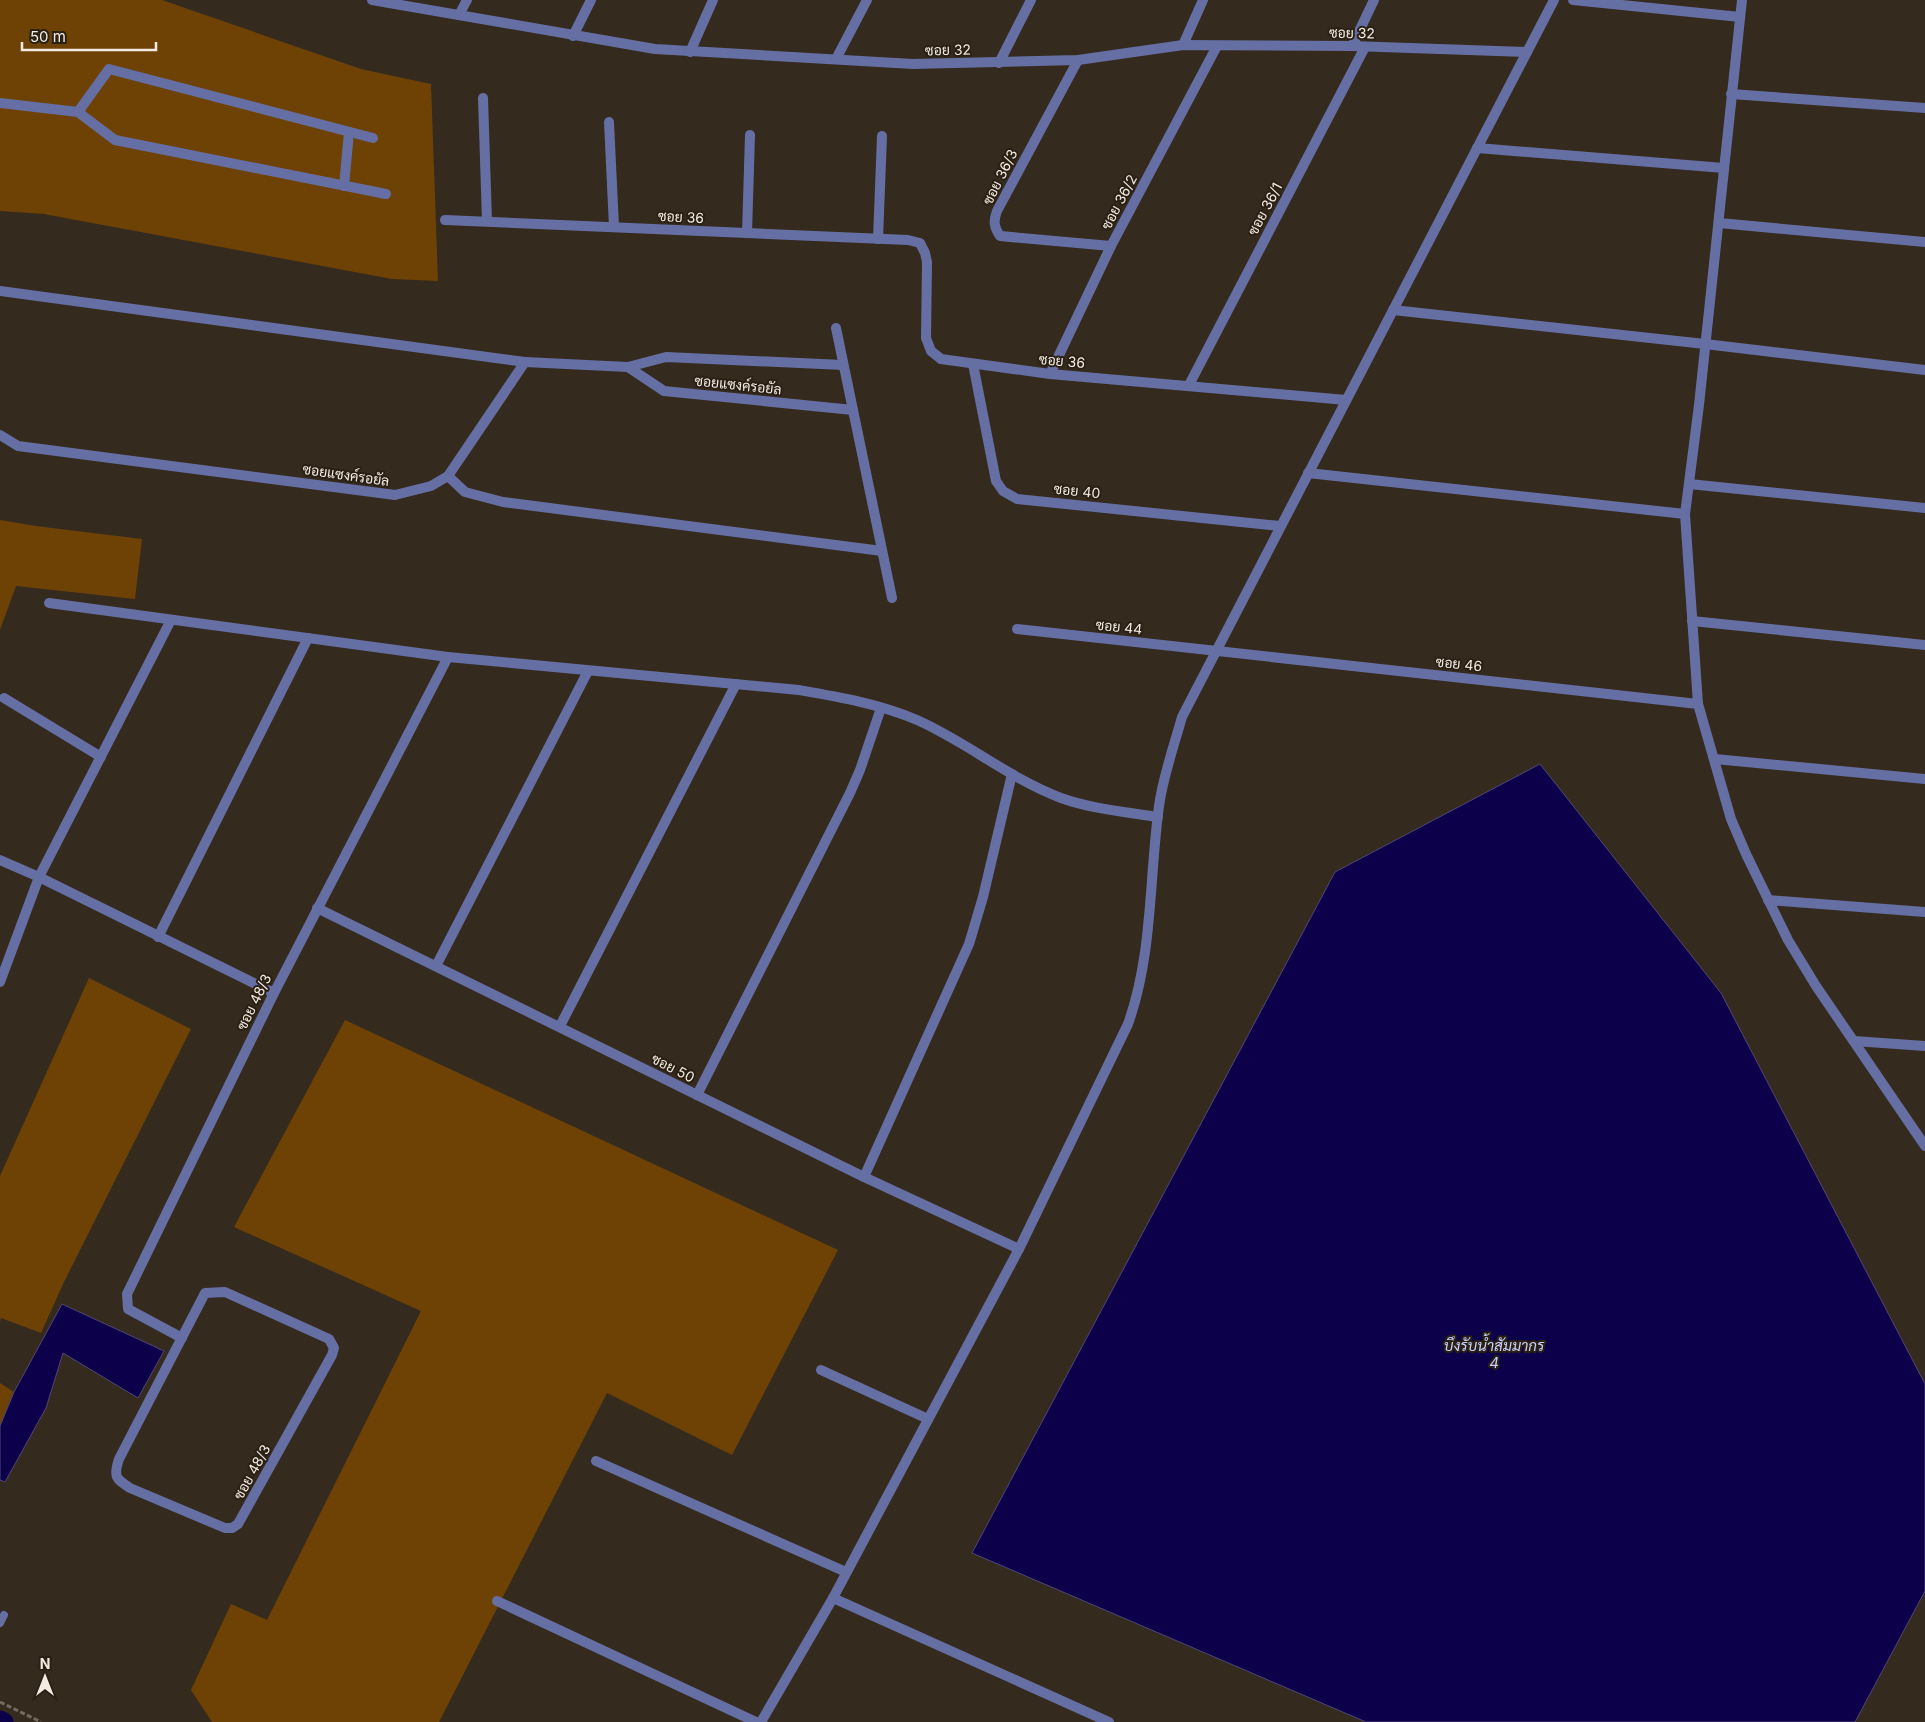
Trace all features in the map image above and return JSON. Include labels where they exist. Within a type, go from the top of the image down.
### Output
[{"type":"street","name":"ซอย 32","points":[[372,0],[655,49],[913,64],[1078,60],[1183,45],[1352,46],[1527,52]]},
{"type":"street","points":[[459,15],[467,0]]},
{"type":"street","points":[[573,36],[591,0]]},
{"type":"street","points":[[690,52],[713,0]]},
{"type":"street","points":[[836,59],[867,0]]},
{"type":"street","points":[[999,63],[1031,0]]},
{"type":"street","points":[[1183,45],[1203,0]]},
{"type":"street","points":[[1352,46],[1374,0]]},
{"type":"street","points":[[761,1722],[833,1598],[1019,1249],[1128,1024],[1137,998],[1145,963],[1159,804],[1182,717],[1198,683],[1218,651],[1280,526],[1554,0]]},
{"type":"street","points":[[1573,0],[1740,17]]},
{"type":"street","points":[[1742,0],[1719,223],[1685,514],[1698,704],[1731,819],[1788,940],[1816,986],[1925,1146]]},
{"type":"street","name":"ซอย 36/2","points":[[1050,374],[1111,246],[1218,46]]},
{"type":"street","name":"ซอย 36/1","points":[[1189,385],[1366,47]]},
{"type":"street","name":"ซอย 36/3","points":[[1078,60],[996,212],[994,220],[995,229],[1000,236],[1111,246]]},
{"type":"street","points":[[78,112],[109,69],[373,138]]},
{"type":"street","points":[[1731,94],[1925,108]]},
{"type":"street","points":[[483,98],[487,222]]},
{"type":"street","points":[[0,103],[78,112],[115,140],[386,194]]},
{"type":"street","points":[[609,122],[614,227]]},
{"type":"street","points":[[344,186],[349,132]]},
{"type":"street","points":[[746,233],[750,135]]},
{"type":"street","points":[[878,239],[882,136]]},
{"type":"street","points":[[1478,148],[1724,168]]},
{"type":"street","name":"ซอย 36","points":[[445,220],[878,239],[920,243],[927,262],[926,338],[931,351],[941,359],[1050,374],[1346,400]]},
{"type":"street","points":[[1719,223],[1925,242]]},
{"type":"street","points":[[0,291],[525,362]]},
{"type":"street","points":[[1393,310],[1925,370]]},
{"type":"street","points":[[836,328],[892,598]]},
{"type":"street","name":"ซอยแซงค์รอยัล","points":[[0,435],[18,446],[395,495],[431,486],[448,476],[525,362],[628,367],[666,357],[844,365]]},
{"type":"street","name":"ซอย 40","points":[[973,364],[996,481],[1003,491],[1017,499],[1280,526]]},
{"type":"street","name":"ซอยแซงค์รอยัล","points":[[628,367],[664,391],[853,410]]},
{"type":"street","points":[[1308,473],[1685,514]]},
{"type":"street","points":[[448,476],[465,492],[503,502],[882,551]]},
{"type":"street","points":[[1689,484],[1925,508]]},
{"type":"street","points":[[49,604],[448,657],[799,690],[840,697],[917,720],[954,739],[1012,774],[1060,798],[1085,805],[1158,817]]},
{"type":"street","points":[[0,982],[39,877],[171,620]]},
{"type":"street","points":[[1692,621],[1925,644]]},
{"type":"street","name":"ซอย 44","points":[[1017,629],[1218,651]]},
{"type":"street","points":[[158,937],[308,638]]},
{"type":"street","name":"ซอย 46","points":[[1218,651],[1698,704]]},
{"type":"street","name":"ซอย 48/3","points":[[182,1338],[128,1309],[126,1302],[127,1294],[274,993],[448,657]]},
{"type":"street","points":[[436,966],[588,671]]},
{"type":"street","points":[[560,1026],[736,684]]},
{"type":"street","points":[[4,698],[101,757]]},
{"type":"street","points":[[697,1095],[850,794],[881,708]]},
{"type":"street","points":[[1715,759],[1925,779]]},
{"type":"street","points":[[864,1177],[969,944],[983,897],[1012,774]]},
{"type":"street","points":[[0,860],[39,877],[274,993]]},
{"type":"street","points":[[1768,900],[1925,912]]},
{"type":"street","name":"ซอย 50","points":[[317,908],[864,1177],[1019,1249]]},
{"type":"street","points":[[1854,1041],[1925,1046]]},
{"type":"street","name":"ซอย 48/3","points":[[225,1292],[329,1339],[334,1348],[244,1515],[238,1524],[232,1528],[225,1528],[130,1488],[117,1480],[115,1474],[119,1459],[182,1338],[205,1293],[225,1292]]},
{"type":"street","points":[[821,1370],[928,1419]]},
{"type":"street","points":[[596,1461],[846,1572]]},
{"type":"street","points":[[833,1598],[1109,1722]]},
{"type":"street","points":[[497,1601],[756,1722]]},
{"type":"path","points":[[0,1702],[41,1722]]},
{"type":"shaded area","points":[[0,0],[162,0],[361,69],[431,84],[438,281],[392,279],[44,214],[0,211]]},
{"type":"shaded area","points":[[0,520],[142,539],[135,599],[16,586],[0,630]]},
{"type":"shaded area","points":[[89,978],[191,1029],[64,1282],[41,1333],[1,1318],[0,1321],[0,1176]]},
{"type":"shaded area","points":[[345,1020],[838,1250],[732,1455],[607,1393],[439,1722],[212,1722],[191,1690],[231,1604],[267,1620],[421,1311],[234,1227]]},
{"type":"shaded area","points":[[0,1383],[14,1392],[0,1426]]},
{"type":"water","name":"บึงรับน้ำสัมมากร 4","points":[[1540,764],[1721,993],[1925,1384],[1925,1591],[1855,1722],[1366,1722],[972,1553],[1335,872]]},
{"type":"water","points":[[62,1304],[164,1351],[138,1398],[63,1353],[46,1408],[5,1482],[0,1480],[0,1426],[14,1392]]},
{"type":"waterway","points":[[0,1720],[4,1722]]}]
